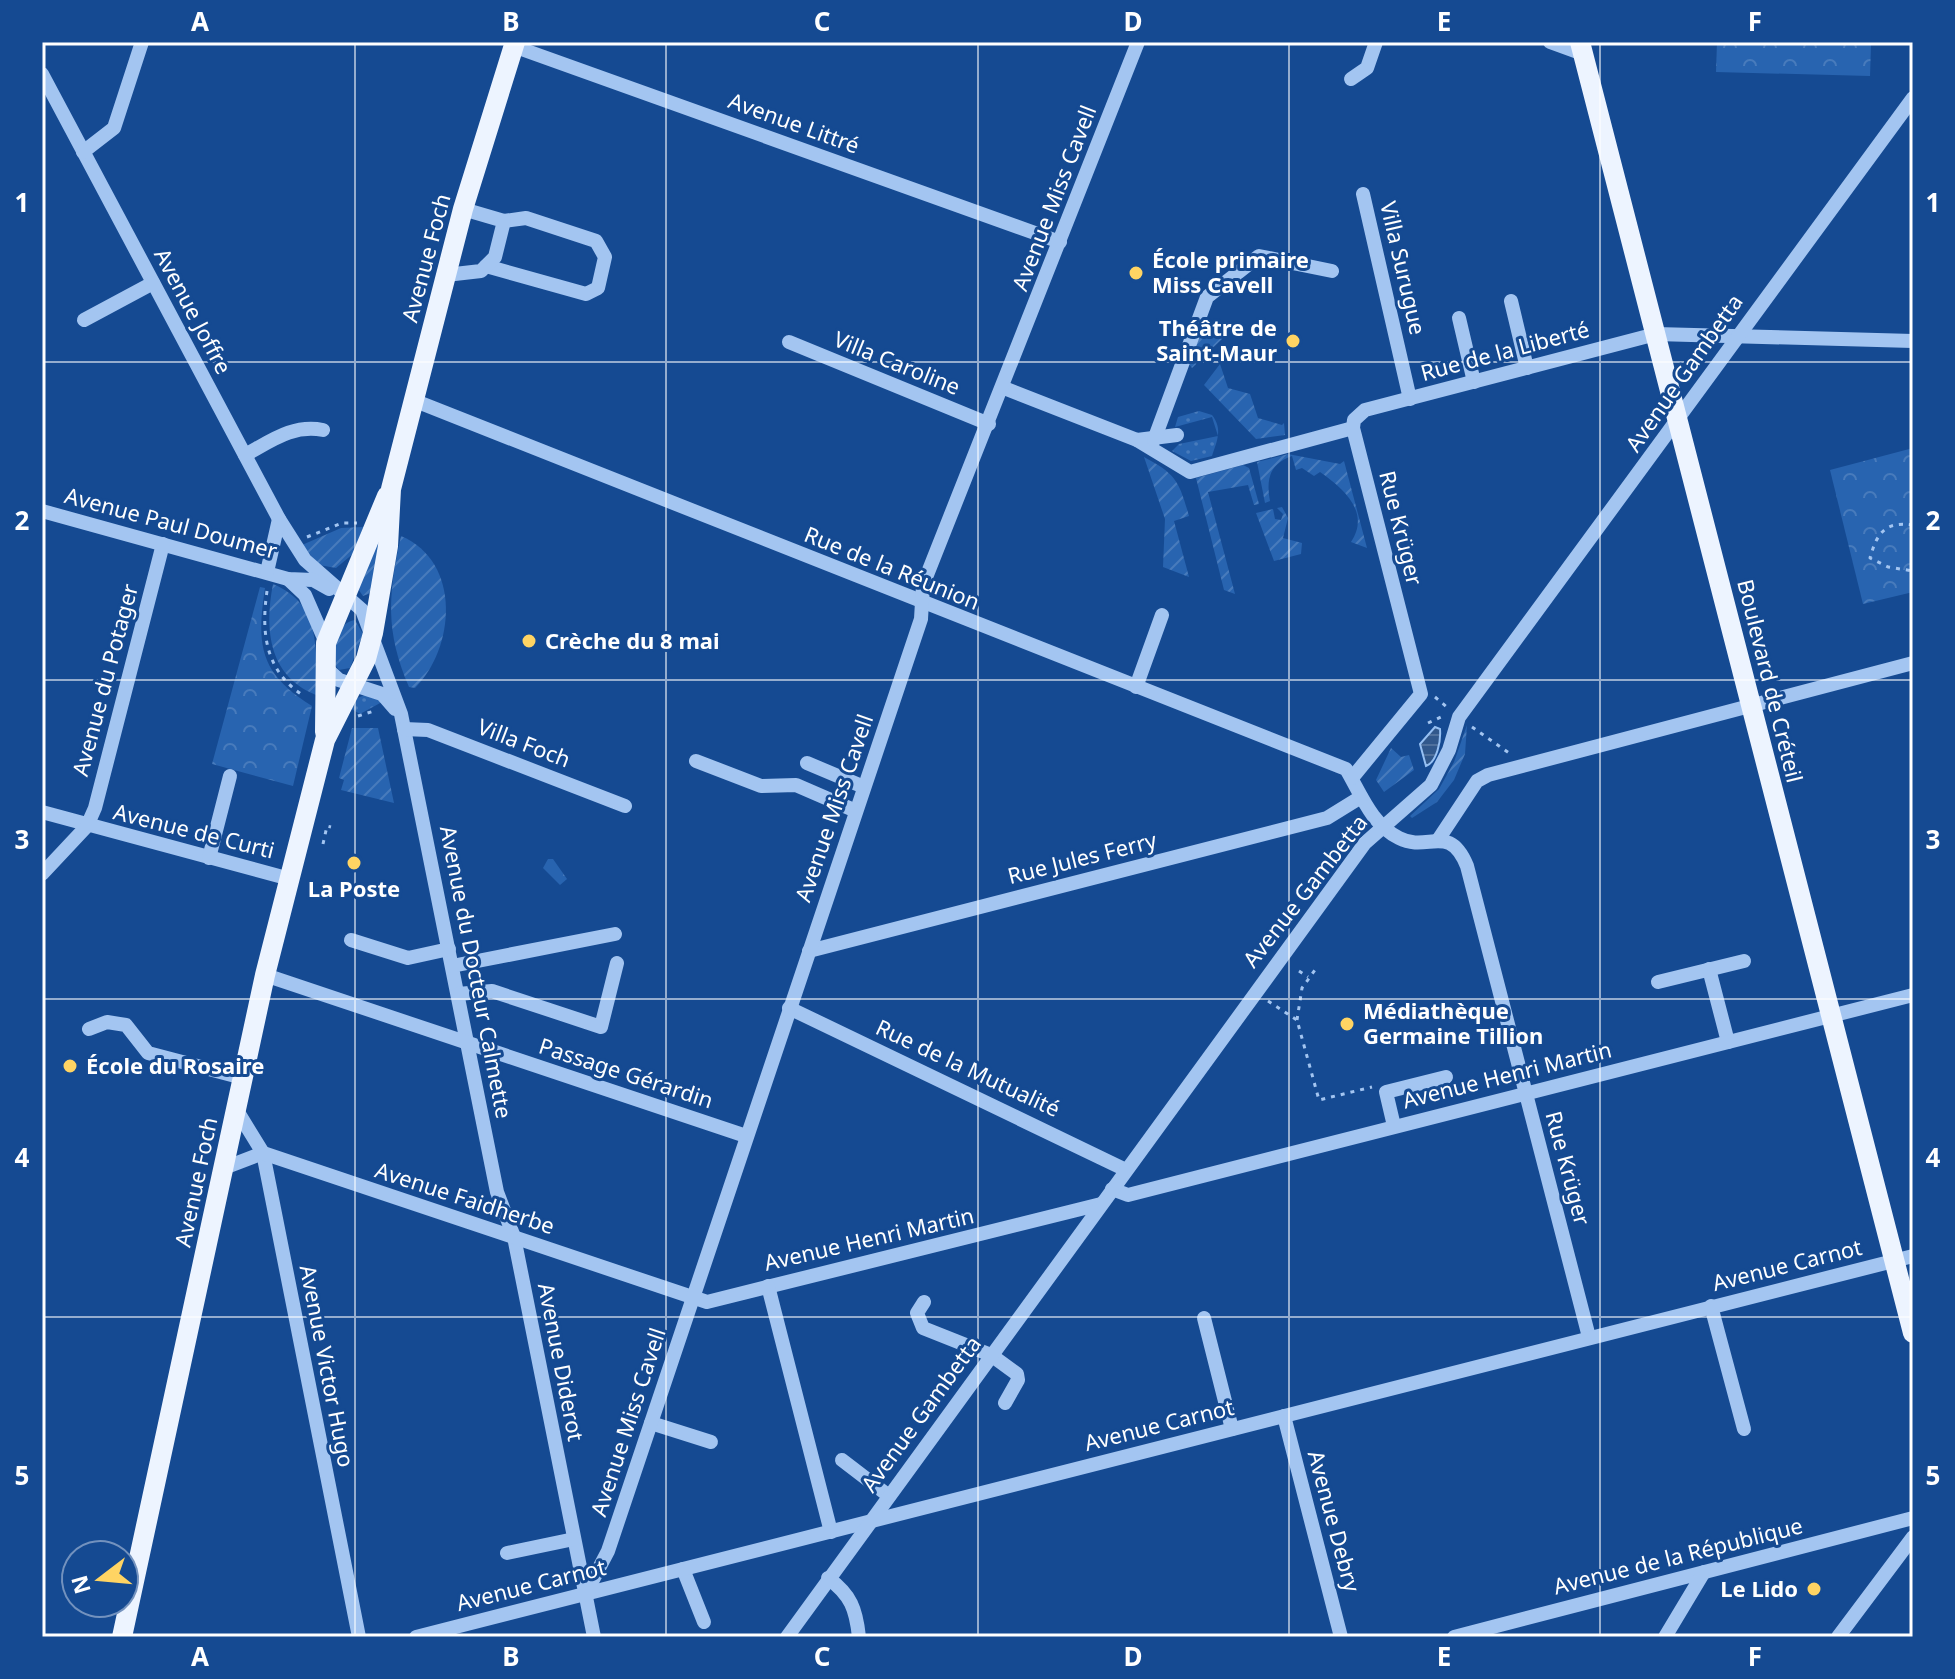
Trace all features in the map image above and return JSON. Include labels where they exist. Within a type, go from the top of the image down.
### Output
[{"type":"main road","name":"Avenue Foch","points":[[325,740],[326,643],[391,489],[463,209],[514,44]]},
{"type":"main road","name":"Boulevard de Créteil","points":[[1581,48],[1832,1016],[1904,1258],[1913,1333]]},
{"type":"main road","name":"Avenue Foch","points":[[122,1637],[265,975],[325,740],[373,633],[388,546],[391,489]]},
{"type":"street","points":[[83,152],[114,128],[142,42]]},
{"type":"street","name":"Avenue Miss Cavell","points":[[586,1593],[608,1551],[921,619],[923,585],[1004,388],[1138,42]]},
{"type":"street","points":[[1351,79],[1367,68],[1376,42]]},
{"type":"street","points":[[1550,42],[1581,48]]},
{"type":"street","name":"Avenue Littré","points":[[514,44],[1060,242]]},
{"type":"street","name":"Avenue Joffre","points":[[42,74],[279,519],[305,560],[343,597]]},
{"type":"street","name":"Avenue Gambetta","points":[[787,1637],[1255,992],[1382,825],[1431,785],[1449,750],[1459,717],[1913,98]]},
{"type":"street","name":"Villa Surugue","points":[[1363,194],[1410,399]]},
{"type":"street","points":[[463,209],[504,221],[526,218],[596,241],[605,257],[598,288],[586,294],[486,266]]},
{"type":"street","points":[[446,275],[481,271],[495,257],[504,221]]},
{"type":"street","points":[[1154,440],[1207,297],[1259,256],[1332,271]]},
{"type":"street","points":[[84,320],[153,283]]},
{"type":"street","points":[[1511,301],[1527,368]]},
{"type":"street","points":[[1459,318],[1474,382]]},
{"type":"street","name":"Rue de la Liberté","points":[[1353,428],[1354,420],[1365,410],[1656,334],[1913,341]]},
{"type":"street","name":"Villa Caroline","points":[[789,342],[989,424]]},
{"type":"street","points":[[1004,388],[1137,440],[1190,472],[1353,428]]},
{"type":"street","name":"Rue de la Réunion","points":[[413,400],[922,604],[1346,769],[1352,778]]},
{"type":"street","name":"Rue Krüger","points":[[1352,778],[1421,694],[1353,428]]},
{"type":"street","points":[[245,455],[294,429],[323,430]]},
{"type":"street","points":[[1137,440],[1177,435]]},
{"type":"street","name":"Avenue Paul Doumer","points":[[42,511],[163,544],[267,578],[313,580],[343,597]]},
{"type":"street","points":[[267,578],[279,519]]},
{"type":"street","name":"Avenue du Potager","points":[[87,826],[95,808],[163,544]]},
{"type":"street","points":[[288,579],[305,595],[326,643]]},
{"type":"street","name":"Avenue du Docteur Calmette","points":[[343,597],[362,610],[403,721],[497,1192],[514,1237]]},
{"type":"street","points":[[1136,687],[1162,615]]},
{"type":"street","points":[[1352,778],[1361,797],[1382,825],[1404,841],[1438,840],[1477,781],[1524,765],[1913,663]]},
{"type":"street","points":[[326,668],[339,680],[382,694],[403,721]]},
{"type":"street","name":"Villa Foch","points":[[403,721],[625,806]]},
{"type":"street","points":[[696,761],[761,786],[796,785],[856,811]]},
{"type":"street","points":[[807,763],[864,787]]},
{"type":"street","points":[[209,858],[230,776]]},
{"type":"street","name":"Rue Jules Ferry","points":[[809,951],[1327,818],[1361,797]]},
{"type":"street","name":"Avenue de Curti","points":[[42,812],[290,879]]},
{"type":"street","points":[[42,874],[87,826]]},
{"type":"street","name":"Rue Krüger","points":[[1438,840],[1455,846],[1467,866],[1589,1337]]},
{"type":"street","points":[[452,966],[615,934]]},
{"type":"street","points":[[351,940],[408,958],[449,949]]},
{"type":"street","points":[[1658,982],[1744,961]]},
{"type":"street","points":[[458,994],[492,991],[601,1027],[617,963]]},
{"type":"street","points":[[1709,969],[1728,1042]]},
{"type":"street","name":"Passage Gérardin","points":[[265,975],[746,1136]]},
{"type":"street","name":"Avenue Henri Martin","points":[[1112,1189],[1128,1195],[1913,995]]},
{"type":"street","name":"Rue de la Mutualité","points":[[789,1008],[1126,1170]]},
{"type":"street","points":[[89,1029],[107,1022],[126,1025],[148,1053],[243,1078]]},
{"type":"street","points":[[1394,1126],[1386,1092],[1446,1077]]},
{"type":"street","name":"Avenue Victor Hugo","points":[[236,1109],[263,1153],[359,1637]]},
{"type":"street","points":[[224,1168],[263,1153]]},
{"type":"street","name":"Avenue Faidherbe","points":[[263,1153],[692,1298]]},
{"type":"street","name":"Avenue Henri Martin","points":[[692,1298],[707,1302],[1102,1204]]},
{"type":"street","name":"Avenue Diderot","points":[[514,1237],[594,1637]]},
{"type":"street","name":"Avenue Carnot","points":[[416,1637],[1904,1258]]},
{"type":"street","points":[[768,1286],[831,1532]]},
{"type":"street","points":[[924,1302],[917,1313],[923,1328],[991,1355],[1017,1374],[1018,1380],[1005,1403]]},
{"type":"street","points":[[1711,1306],[1744,1429]]},
{"type":"street","points":[[1204,1318],[1232,1429]]},
{"type":"street","name":"Avenue Debry","points":[[1284,1416],[1341,1637]]},
{"type":"street","points":[[651,1423],[711,1442]]},
{"type":"street","points":[[842,1460],[889,1496]]},
{"type":"street","name":"Avenue de la République","points":[[1454,1637],[1913,1518]]},
{"type":"street","points":[[1838,1637],[1913,1537]]},
{"type":"street","points":[[507,1553],[574,1539]]},
{"type":"street","points":[[683,1569],[704,1622]]},
{"type":"street","points":[[1665,1637],[1704,1572]]},
{"type":"street","points":[[828,1578],[844,1590],[856,1608],[859,1637]]},
{"type":"path","points":[[300,541],[342,523],[365,522]]},
{"type":"path","points":[[1913,525],[1900,524],[1877,533],[1870,558],[1888,567],[1913,571]]},
{"type":"path","points":[[267,578],[264,621],[267,653],[285,681],[312,701]]},
{"type":"path","points":[[354,716],[384,707]]},
{"type":"path","points":[[1466,723],[1513,756],[1521,757],[1524,765]]},
{"type":"path","points":[[323,844],[329,820]]},
{"type":"path","points":[[1315,970],[1302,988],[1297,1020],[1319,1100],[1384,1084]]},
{"type":"path","points":[[1299,971],[1308,977]]},
{"type":"path","points":[[1255,992],[1297,1020]]},
{"type":"green space","points":[[1717,42],[1871,44],[1870,76],[1716,72]]},
{"type":"green space","points":[[1216,333],[1224,337],[1192,368],[1189,364],[1199,338]]},
{"type":"green space","points":[[1220,364],[1228,388],[1250,394],[1258,418],[1284,423],[1285,435],[1256,439],[1204,385]]},
{"type":"green space","points":[[1199,411],[1212,415],[1218,436],[1212,417],[1175,427],[1178,417]]},
{"type":"green space","points":[[1218,436],[1212,456],[1191,461],[1172,451],[1179,444]]},
{"type":"green space","points":[[1913,448],[1913,592],[1863,604],[1830,470]]},
{"type":"green space","points":[[1288,454],[1340,464],[1344,461],[1367,548],[1351,542],[1358,521],[1352,502],[1345,493],[1320,472],[1314,476],[1302,468],[1296,470],[1292,456],[1274,468],[1269,480],[1270,501],[1265,503],[1257,462]]},
{"type":"green space","points":[[1144,457],[1170,474],[1182,494],[1189,516],[1174,521],[1189,577],[1163,567],[1165,519]]},
{"type":"green space","points":[[1243,465],[1249,468],[1259,504],[1254,505],[1248,485],[1208,492],[1235,594],[1224,590],[1196,478]]},
{"type":"green space","points":[[1282,507],[1288,518],[1283,538],[1302,543],[1301,554],[1274,561],[1256,513],[1273,509],[1275,519],[1281,520],[1283,514],[1277,508]]},
{"type":"green space","points":[[363,527],[354,553],[336,568],[319,565],[302,545],[341,528]]},
{"type":"green space","points":[[382,532],[371,593],[363,596],[356,586]]},
{"type":"green space","points":[[401,536],[421,548],[435,565],[443,585],[446,607],[438,651],[415,688],[409,687],[401,667],[392,630],[391,595]]},
{"type":"green space","points":[[273,584],[289,593],[308,616],[313,630],[319,696],[289,678],[274,651],[269,619]]},
{"type":"green space","points":[[260,587],[265,588],[261,626],[266,657],[281,682],[312,706],[293,786],[212,764]]},
{"type":"green space","points":[[355,620],[363,634],[350,668],[339,670],[332,661],[338,636],[344,625]]},
{"type":"green space","points":[[368,694],[382,702],[360,714],[350,708],[357,698]]},
{"type":"green space","points":[[1467,725],[1465,754],[1454,780],[1437,802],[1412,818],[1410,816],[1439,789],[1454,762]]},
{"type":"green space","points":[[352,728],[378,728],[394,803],[341,790],[344,780],[339,778]]},
{"type":"green space","points":[[1391,748],[1401,757],[1409,755],[1414,770],[1384,792],[1376,780]]},
{"type":"green space","points":[[548,859],[553,859],[567,879],[560,885],[543,868]]},
{"type":"shaded area","points":[[1435,727],[1440,729],[1439,745],[1436,756],[1426,766],[1420,744]]},
{"type":"place","name":"École primaire Miss Cavell","points":[[1136,273]]},
{"type":"place","name":"Théâtre de Saint-Maur","points":[[1293,341]]},
{"type":"place","name":"Crèche du 8 mai","points":[[529,641]]},
{"type":"place","name":"La Poste","points":[[354,863]]},
{"type":"place","name":"Médiathèque Germaine Tillion","points":[[1347,1024]]},
{"type":"place","name":"École du Rosaire","points":[[70,1066]]},
{"type":"place","name":"Le Lido","points":[[1814,1589]]}]
